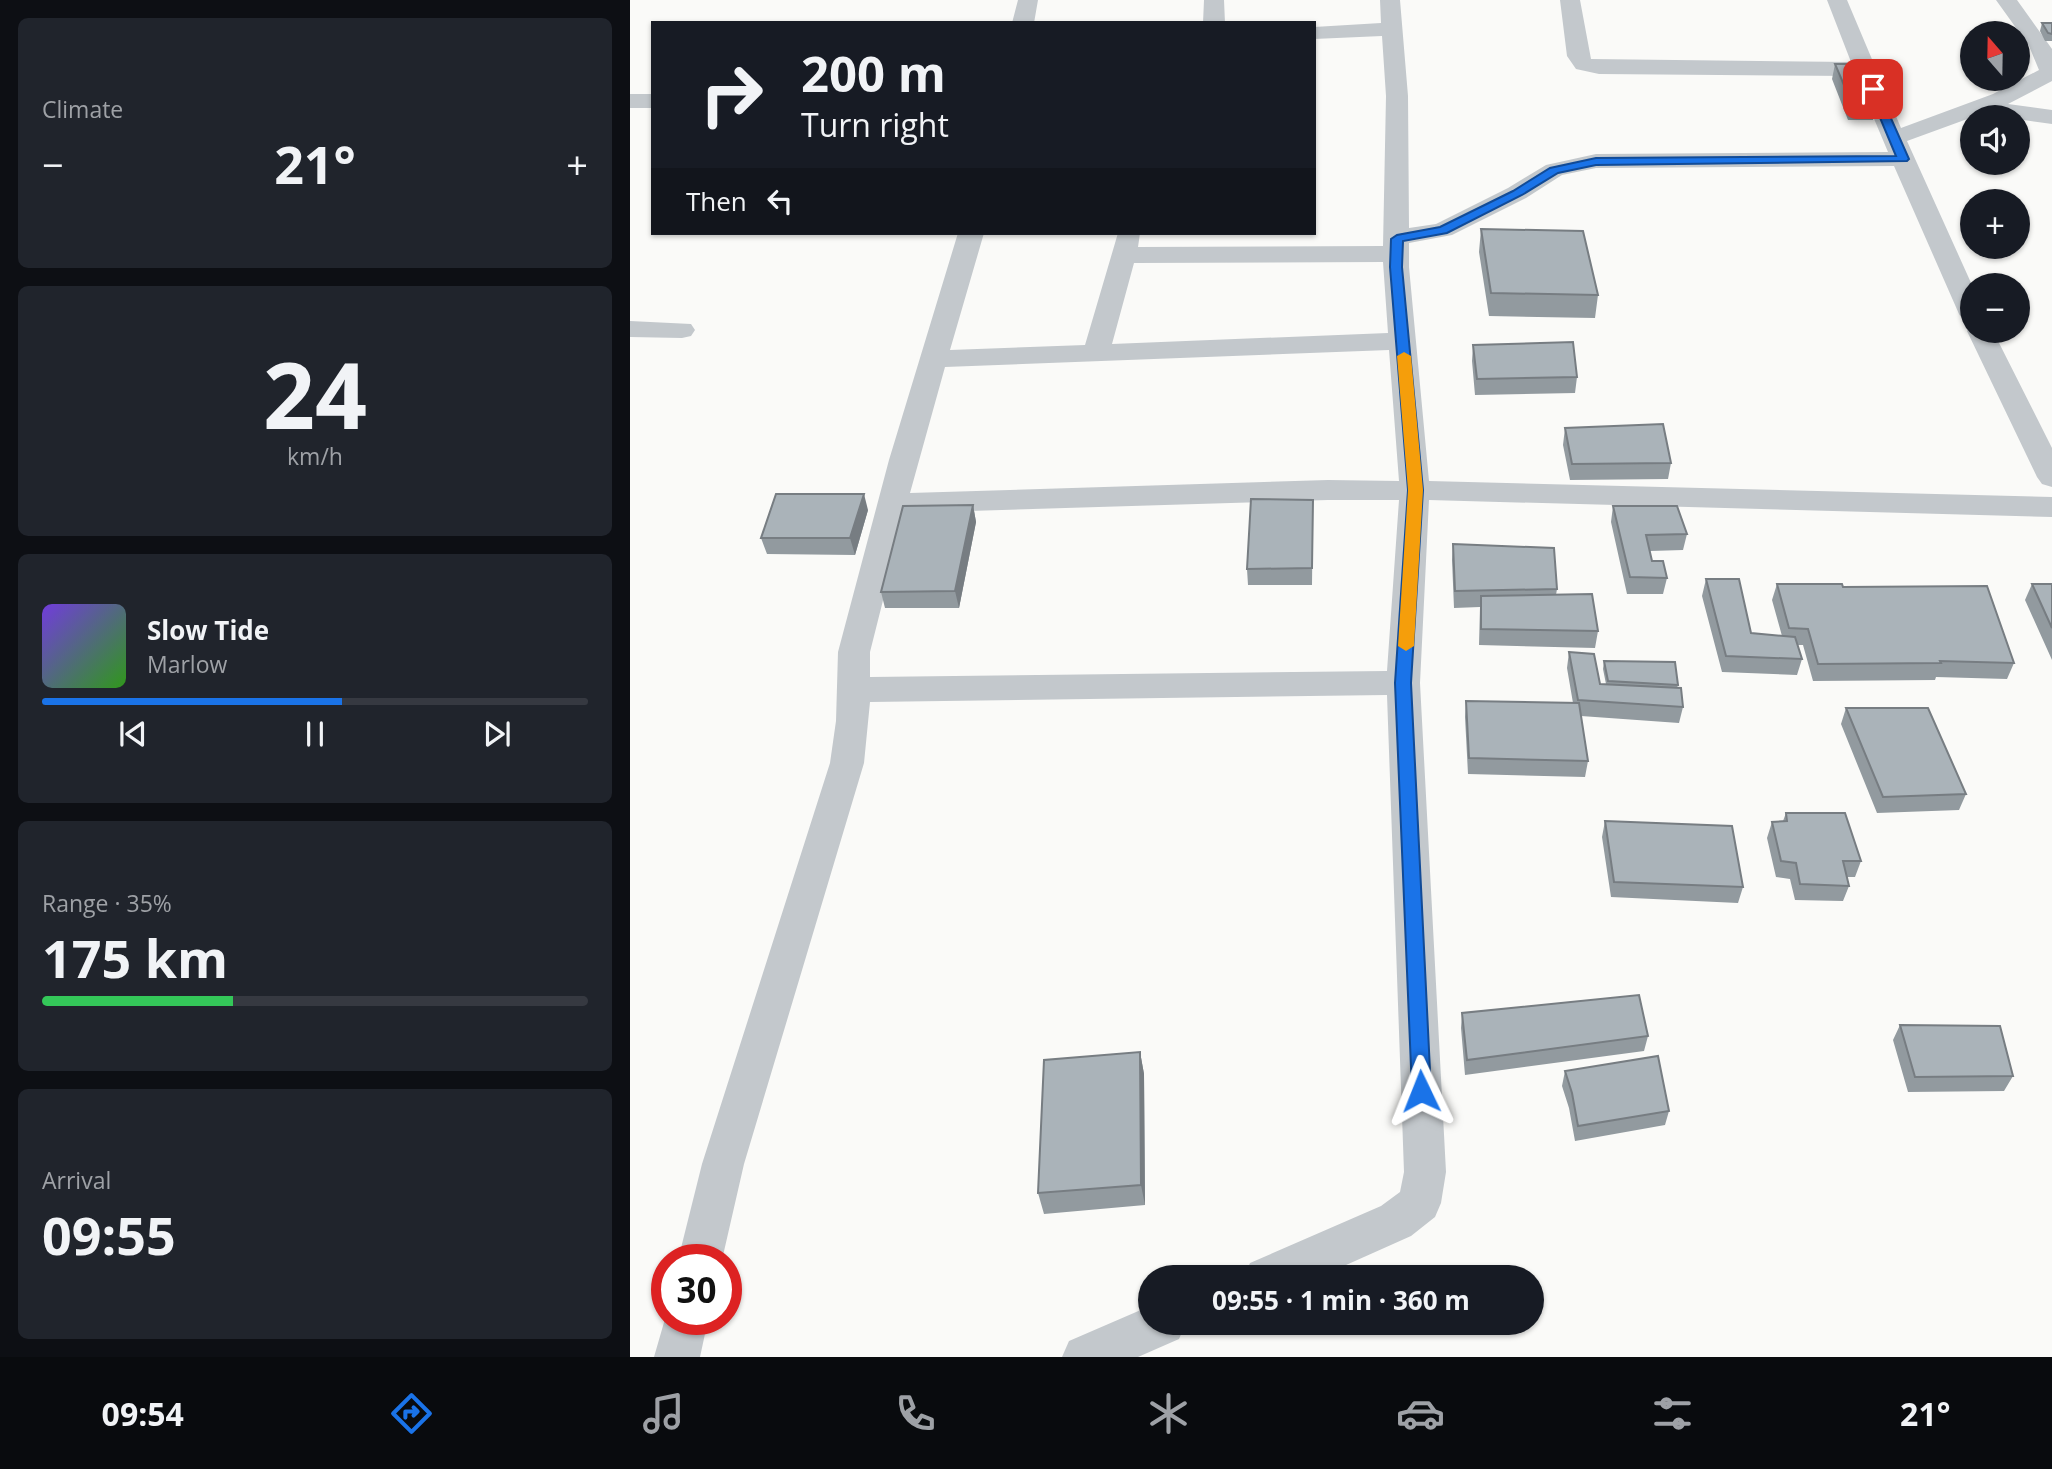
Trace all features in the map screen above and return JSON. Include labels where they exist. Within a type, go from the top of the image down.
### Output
[{"type":"street","points":[[1023,21],[1028,0]]},
{"type":"street","points":[[1214,0],[1214,21]]},
{"type":"street","points":[[1570,0],[1578,56],[1584,64],[1865,69]]},
{"type":"street","points":[[1837,0],[1960,287]]},
{"type":"street","points":[[2006,0],[2021,21]]},
{"type":"street","points":[[1296,1265],[1396,1221],[1420,1203],[1425,1172],[1403,683],[1415,490],[1397,246],[1397,96],[1391,14],[1316,33]]},
{"type":"street","points":[[2030,26],[2052,26]]},
{"type":"street","points":[[2030,35],[2050,66],[2050,74],[2030,83]]},
{"type":"street","points":[[1984,105],[2014,91]]},
{"type":"street","points":[[630,101],[651,101]]},
{"type":"street","points":[[2030,114],[2052,117]]},
{"type":"street","points":[[1096,353],[1127,244],[1397,246],[1443,230],[1517,193],[1554,170],[1572,164],[1899,149],[1960,117]]},
{"type":"street","points":[[704,1244],[723,1164],[847,763],[853,721],[854,652],[933,359],[970,235]]},
{"type":"street","points":[[630,329],[682,330]]},
{"type":"street","points":[[933,359],[1403,341]]},
{"type":"street","points":[[1986,343],[2052,477]]},
{"type":"street","points":[[893,503],[1328,490],[1415,490],[2052,507]]},
{"type":"street","points":[[852,690],[1403,683]]},
{"type":"street","points":[[1085,1357],[1138,1334]]},
{"type":"street","points":[[677,1357],[682,1335]]},
{"type":"building","points":[[2042,23],[2052,23],[2052,34],[2048,33]]},
{"type":"building","points":[[1835,64],[1859,64],[1877,104],[1852,104]]},
{"type":"building","points":[[1481,229],[1583,231],[1598,295],[1491,293]]},
{"type":"building","points":[[1573,342],[1577,377],[1477,379],[1473,345]]},
{"type":"building","points":[[1663,424],[1671,463],[1572,464],[1565,428]]},
{"type":"building","points":[[776,494],[864,494],[850,538],[761,538]]},
{"type":"building","points":[[1251,499],[1313,500],[1312,568],[1247,569]]},
{"type":"building","points":[[973,505],[955,591],[881,592],[903,506]]},
{"type":"building","points":[[1613,506],[1677,506],[1687,534],[1646,535],[1652,561],[1663,561],[1667,578],[1630,577]]},
{"type":"building","points":[[1453,544],[1554,548],[1557,589],[1455,591]]},
{"type":"building","points":[[1706,579],[1739,579],[1751,633],[1795,637],[1802,659],[1726,656]]},
{"type":"building","points":[[1777,584],[1842,584],[1843,587],[1987,586],[2014,663],[1940,661],[1941,663],[1818,664],[1808,629],[1789,628]]},
{"type":"building","points":[[2032,584],[2052,584],[2052,628]]},
{"type":"building","points":[[1592,594],[1598,631],[1481,629],[1481,596]]},
{"type":"building","points":[[1569,652],[1594,654],[1600,684],[1681,688],[1683,707],[1578,700]]},
{"type":"building","points":[[1604,661],[1675,662],[1678,685],[1608,681]]},
{"type":"building","points":[[1466,701],[1579,703],[1588,761],[1469,758]]},
{"type":"building","points":[[1846,708],[1928,708],[1966,794],[1883,797]]},
{"type":"building","points":[[1786,813],[1845,813],[1861,861],[1843,861],[1849,886],[1800,884],[1796,863],[1781,861],[1772,822],[1787,821]]},
{"type":"building","points":[[1605,821],[1732,826],[1743,887],[1614,882]]},
{"type":"building","points":[[1639,995],[1648,1036],[1467,1060],[1462,1013]]},
{"type":"building","points":[[1900,1025],[2000,1026],[2013,1076],[1915,1077]]},
{"type":"building","points":[[1140,1052],[1141,1185],[1038,1193],[1044,1060]]},
{"type":"building","points":[[1658,1056],[1669,1111],[1578,1126],[1565,1071]]},
{"type":"slow traffic","points":[[1404,356],[1415,490],[1406,646]]},
{"type":"route","points":[[1421,1091],[1403,683],[1415,490],[1396,267],[1397,239],[1443,230],[1517,193],[1554,170],[1572,164],[1596,161],[1903,159],[1873,89]]}]
